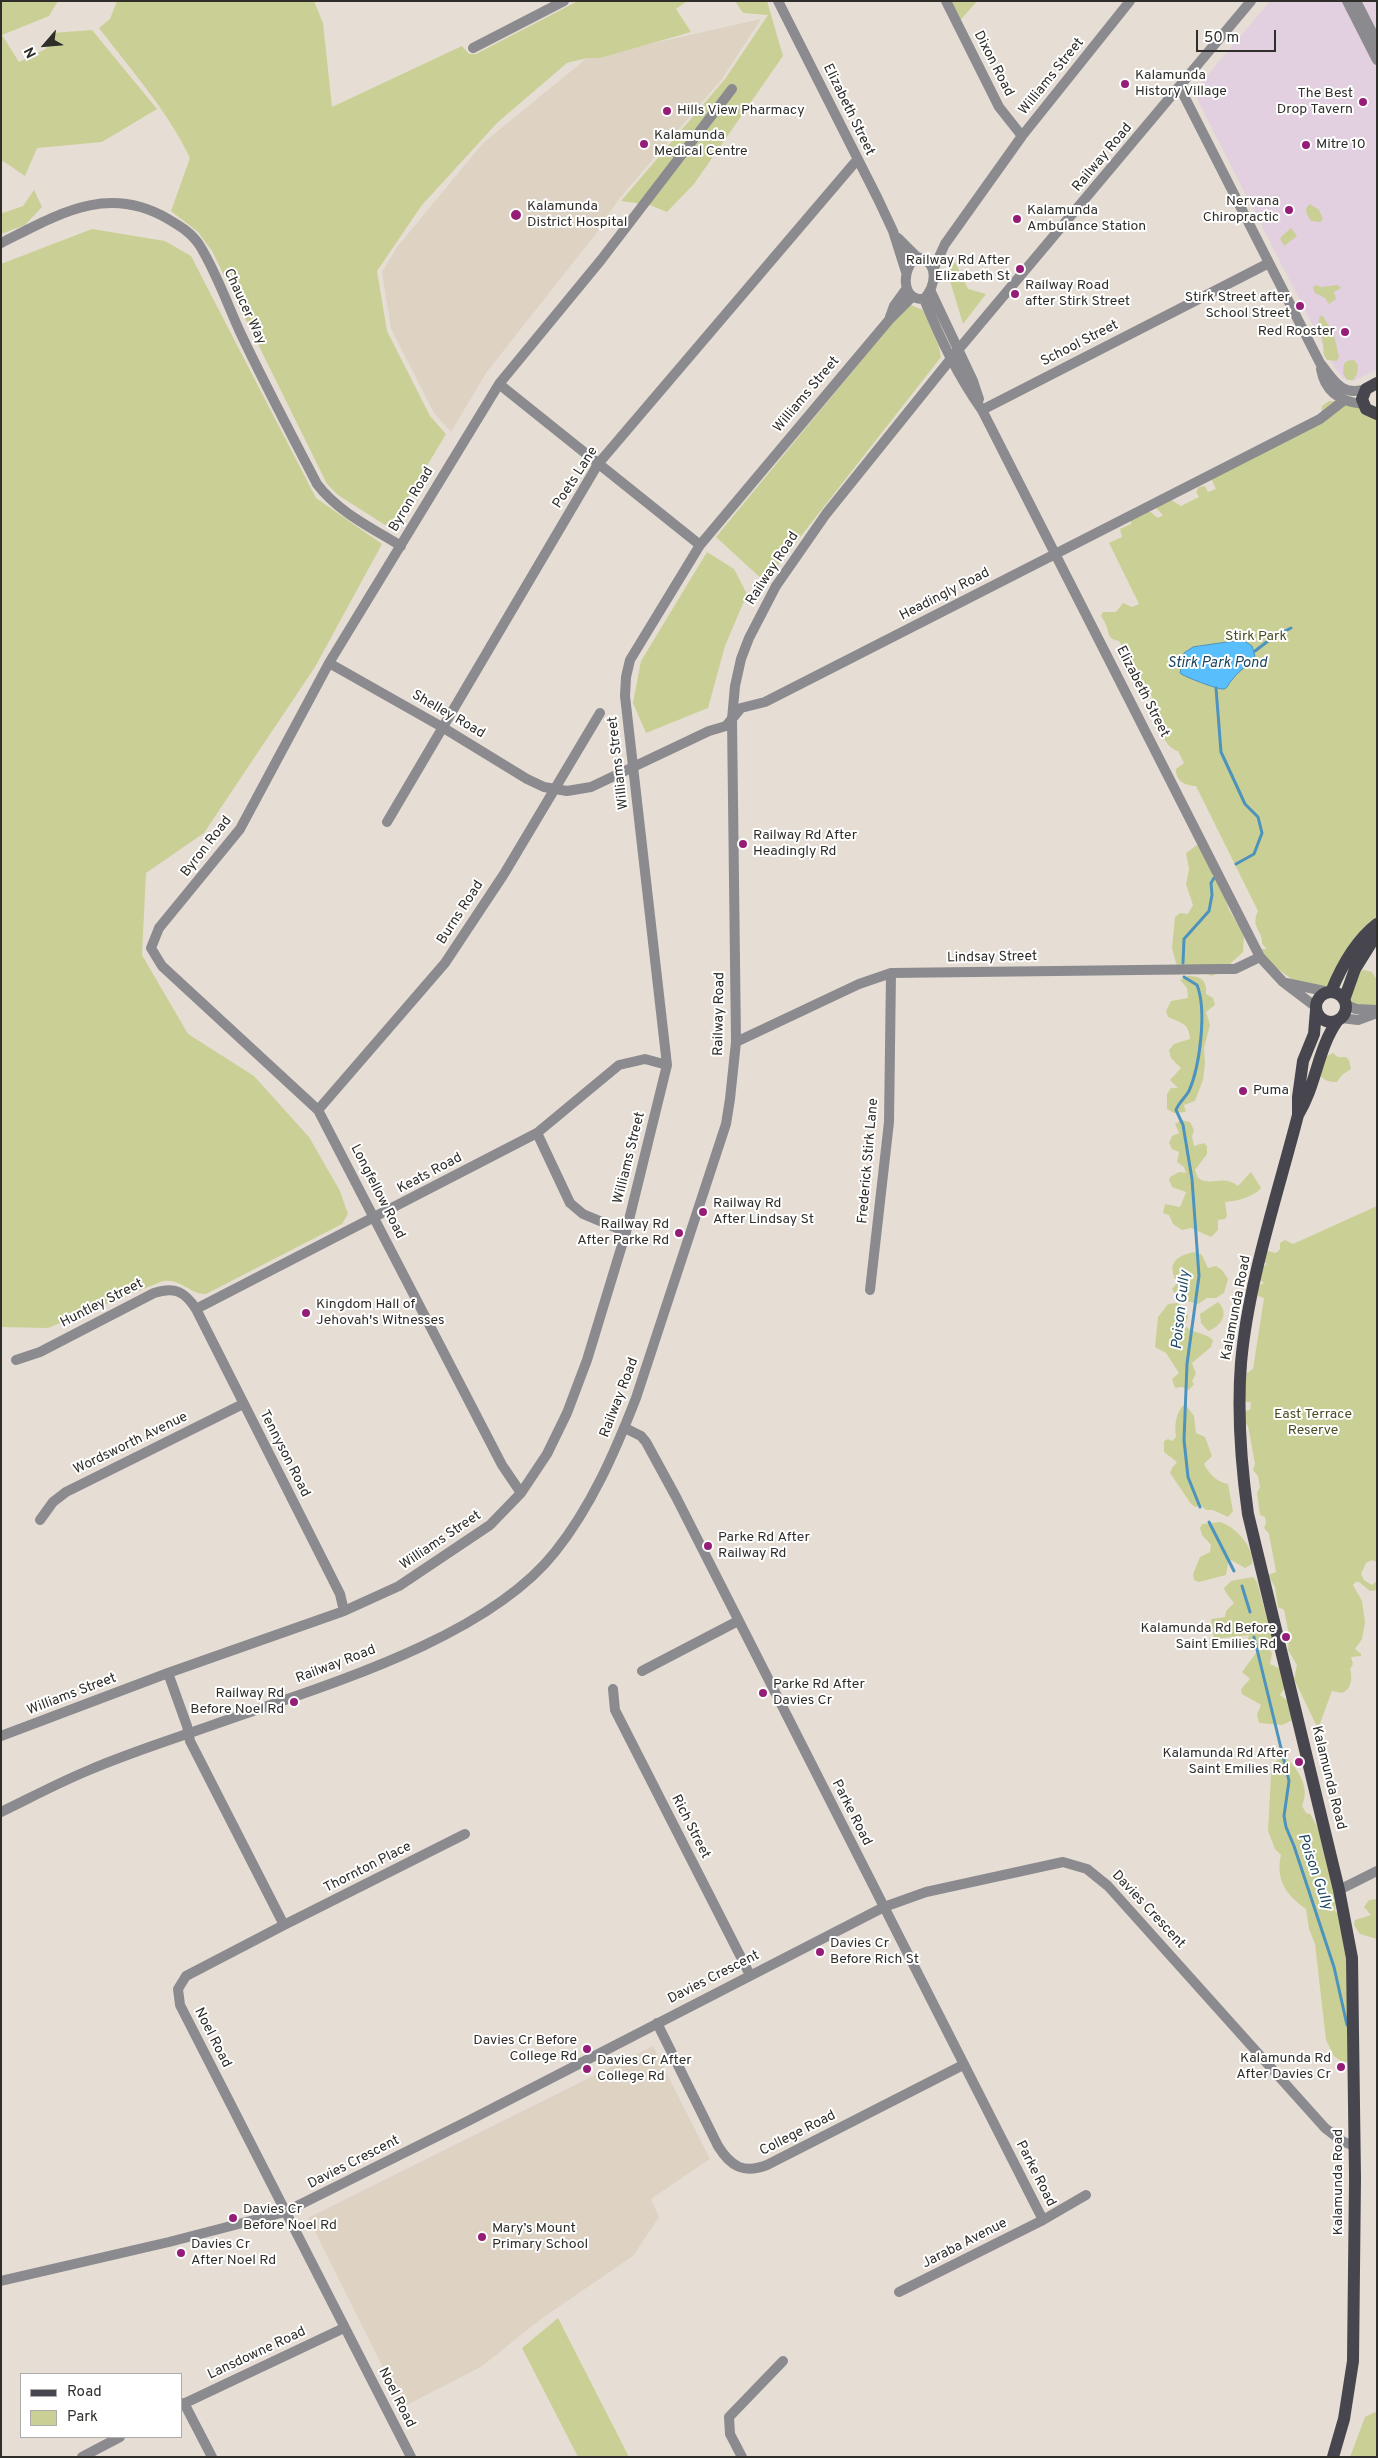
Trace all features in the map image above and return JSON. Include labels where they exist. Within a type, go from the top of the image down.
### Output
[{"type":"main road","points":[[1371,386],[1363,393],[1363,404],[1368,411],[1376,415]]},
{"type":"main road","points":[[1377,924],[1352,951],[1339,971],[1330,992],[1318,999],[1316,1008],[1325,1020],[1340,1019],[1355,969],[1375,937],[1377,930]]},
{"type":"main road","points":[[1330,992],[1340,995],[1345,1003]]},
{"type":"main road","name":"Kalamunda Road","points":[[1316,1008],[1314,1034],[1303,1060],[1298,1096],[1298,1115],[1255,1284],[1245,1336],[1241,1363],[1240,1439],[1248,1514],[1339,1890],[1352,1958],[1354,2146],[1353,2361],[1344,2419],[1333,2457]]},
{"type":"main road","name":"Kalamunda Road","points":[[1298,1115],[1309,1097],[1327,1037],[1340,1019]]},
{"type":"street","points":[[473,48],[564,1]]},
{"type":"street","name":"Elizabeth Street","points":[[778,1],[893,231],[906,272]]},
{"type":"street","name":"Dixon Road","points":[[946,1],[999,107],[1022,136]]},
{"type":"street","name":"Williams Street","points":[[933,270],[945,244],[1022,136],[1130,1]]},
{"type":"street","name":"Railway Road","points":[[1,1812],[86,1771],[405,1654],[488,1610],[517,1588],[554,1553],[591,1497],[624,1428],[636,1398],[726,1124],[736,1042],[732,719],[735,686],[741,659],[759,616],[776,586],[826,514],[958,350],[1180,88],[1251,1]]},
{"type":"street","points":[[1347,1],[1377,60]]},
{"type":"street","points":[[1356,1],[1377,42]]},
{"type":"street","points":[[1180,88],[1320,363],[1334,382],[1342,389],[1357,391],[1371,386]]},
{"type":"street","name":"Byron Road","points":[[151,948],[160,928],[240,829],[328,663],[499,384],[602,260],[732,89]]},
{"type":"street","name":"Poets Lane","points":[[387,822],[598,464],[857,160]]},
{"type":"street","name":"Chaucer Way","points":[[1,243],[58,214],[94,203],[126,203],[154,211],[185,229],[199,244],[244,339],[317,484],[326,497],[401,546]]},
{"type":"street","name":"Elizabeth Street","points":[[893,231],[905,246],[921,258]]},
{"type":"street","name":"Williams Street","points":[[921,258],[945,244]]},
{"type":"street","points":[[921,258],[933,270],[935,278],[927,295],[916,300],[907,288],[906,272],[908,265],[921,258]]},
{"type":"street","name":"School Street","points":[[982,410],[1270,263]]},
{"type":"street","name":"Williams Street","points":[[889,320],[894,306],[907,288]]},
{"type":"street","name":"Elizabeth Street","points":[[927,295],[973,381],[982,410]]},
{"type":"street","name":"Elizabeth Street","points":[[927,295],[950,360],[982,410],[1057,554],[1260,957],[1283,982],[1316,1008]]},
{"type":"street","name":"Williams Street","points":[[1,1736],[168,1673],[344,1611],[399,1586],[490,1525],[521,1494],[547,1454],[567,1413],[587,1360],[626,1232],[667,1065],[625,696],[627,670],[635,650],[700,545],[889,320],[912,297]]},
{"type":"street","points":[[1320,363],[1322,375],[1329,389],[1343,401],[1363,404]]},
{"type":"street","points":[[499,384],[700,545]]},
{"type":"street","name":"Headingly Road","points":[[553,790],[567,791],[591,787],[709,731],[726,726],[741,708],[765,702],[1057,554],[1320,419],[1343,401]]},
{"type":"street","name":"Shelley Road","points":[[328,663],[442,727],[528,779],[553,790]]},
{"type":"street","name":"Burns Road","points":[[318,1110],[445,963],[504,874],[600,713]]},
{"type":"street","name":"Longfellow Road","points":[[151,948],[162,966],[318,1110],[502,1465],[521,1494]]},
{"type":"street","name":"Lindsay Street","points":[[736,1042],[859,984],[890,973],[1235,969],[1260,957]]},
{"type":"street","name":"Frederick Stirk Lane","points":[[870,1290],[889,1122],[890,973]]},
{"type":"street","points":[[1283,982],[1330,992]]},
{"type":"street","points":[[1345,1003],[1361,1009],[1377,1011]]},
{"type":"street","points":[[1340,1019],[1358,1020],[1377,1011]]},
{"type":"street","name":"Keats Road","points":[[196,1309],[537,1133],[620,1065],[645,1059],[667,1065]]},
{"type":"street","points":[[537,1133],[570,1203],[583,1214],[626,1232]]},
{"type":"street","name":"Huntley Street","points":[[16,1360],[40,1352],[163,1290],[183,1292],[196,1309]]},
{"type":"street","name":"Tennyson Road","points":[[196,1309],[340,1594],[344,1611]]},
{"type":"street","name":"Wordsworth Avenue","points":[[40,1520],[53,1502],[66,1492],[243,1404]]},
{"type":"street","name":"Parke Road","points":[[624,1428],[641,1436],[646,1442],[1043,2220]]},
{"type":"street","points":[[642,1671],[738,1621]]},
{"type":"street","points":[[168,1673],[194,1750],[284,1925]]},
{"type":"street","name":"Rich Street","points":[[613,1689],[614,1710],[750,1975]]},
{"type":"street","name":"Thornton Place","points":[[284,1925],[465,1834]]},
{"type":"street","name":"Davies Crescent","points":[[1,2281],[169,2242],[285,2212],[884,1907],[926,1892],[1064,1862],[1087,1869],[1108,1886],[1325,2128],[1342,2142],[1354,2146]]},
{"type":"street","points":[[1339,1890],[1377,1871]]},
{"type":"street","name":"Noel Road","points":[[284,1925],[186,1976],[181,1982],[178,1996],[186,2018],[411,2457]]},
{"type":"street","name":"College Road","points":[[657,2023],[718,2146],[726,2159],[745,2169],[755,2170],[767,2165],[963,2065]]},
{"type":"street","name":"Jaraba Avenue","points":[[899,2292],[1043,2220],[1086,2195]]},
{"type":"street","name":"Lansdowne Road","points":[[183,2404],[344,2328]]},
{"type":"street","points":[[742,2457],[730,2434],[729,2418],[782,2361]]},
{"type":"street","points":[[183,2404],[212,2457]]},
{"type":"street","points":[[82,2457],[118,2438]]},
{"type":"shaded area","points":[[1270,1],[1377,1],[1377,370],[1353,381],[1344,379],[1334,367],[1199,103],[1196,89]]},
{"type":"shaded area","name":"Kalamunda District Hospital","points":[[761,19],[722,79],[619,199],[598,231],[486,373],[451,432],[434,413],[391,329],[382,272],[397,247],[483,143],[587,58]]},
{"type":"shaded area","name":"Mary’s Mount Primary School","points":[[653,2046],[710,2159],[651,2199],[659,2217],[633,2256],[541,2319],[481,2367],[403,2407],[308,2218]]},
{"type":"green space","points":[[1,1],[58,1],[49,16],[2,35],[19,62],[46,49],[52,33],[92,30],[157,109],[102,142],[37,148],[25,176],[3,161],[1,163]]},
{"type":"green space","points":[[117,1],[314,1],[323,23],[332,107],[462,46],[469,54],[476,54],[578,1],[687,1],[676,9],[691,32],[600,58],[587,58],[567,63],[498,122],[422,205],[377,271],[387,331],[430,416],[446,434],[392,524],[385,525],[338,495],[327,484],[212,251],[198,232],[171,211],[190,158],[160,107],[99,28],[110,19]]},
{"type":"green space","points":[[735,1],[767,1],[783,56],[694,184],[667,212],[650,205],[621,201],[725,79],[768,15],[743,13]]},
{"type":"green space","points":[[946,1],[977,1],[957,24]]},
{"type":"green space","points":[[34,190],[42,207],[25,225],[1,234],[1,211],[3,213],[23,206]]},
{"type":"green space","points":[[1310,204],[1319,210],[1323,219],[1320,222],[1311,221],[1308,217],[1306,210]]},
{"type":"green space","points":[[1291,228],[1297,236],[1284,246],[1280,238]]},
{"type":"green space","points":[[92,229],[165,241],[191,256],[316,498],[382,544],[315,667],[204,833],[146,873],[142,955],[188,1034],[254,1076],[309,1137],[340,1191],[348,1214],[342,1224],[206,1294],[196,1292],[176,1282],[163,1281],[48,1328],[1,1327],[1,264]]},
{"type":"green space","points":[[955,262],[968,289],[986,294],[963,324],[947,271]]},
{"type":"green space","points":[[1316,285],[1321,287],[1338,285],[1341,288],[1334,292],[1336,299],[1329,304],[1325,298],[1315,293],[1313,287]]},
{"type":"green space","points":[[908,304],[923,310],[939,347],[941,357],[765,582],[716,537]]},
{"type":"green space","points":[[1320,316],[1323,316],[1334,335],[1339,357],[1337,361],[1327,360],[1324,356],[1323,341],[1319,329]]},
{"type":"green space","points":[[1354,360],[1358,365],[1357,374],[1353,380],[1347,380],[1343,373],[1344,364],[1347,361]]},
{"type":"green space","name":"Stirk Park","points":[[1329,401],[1343,401],[1377,416],[1377,924],[1331,992],[1304,988],[1268,962],[1270,960],[1260,956],[1261,949],[1267,949],[1262,944],[1261,935],[1255,921],[1258,911],[1196,786],[1185,784],[1177,776],[1176,769],[1184,763],[1178,751],[1167,744],[1163,732],[1165,724],[1150,693],[1144,688],[1119,641],[1110,637],[1107,626],[1101,616],[1103,612],[1116,612],[1123,603],[1132,607],[1139,604],[1109,543],[1122,537],[1120,529],[1131,524],[1131,519],[1148,510],[1158,518],[1163,515],[1154,506],[1171,500],[1181,506],[1199,497],[1196,492],[1199,487],[1205,486],[1208,492],[1216,489],[1210,476],[1321,414],[1322,406]]},
{"type":"green space","points":[[707,552],[734,569],[747,594],[725,646],[708,708],[646,733],[633,703],[641,661]]},
{"type":"green space","points":[[1197,845],[1200,847],[1212,871],[1213,879],[1219,880],[1229,910],[1244,934],[1243,952],[1220,973],[1211,976],[1202,972],[1181,968],[1176,963],[1172,948],[1175,917],[1180,913],[1188,914],[1193,905],[1186,884],[1189,869],[1186,853]]},
{"type":"green space","points":[[1364,970],[1372,972],[1377,980],[1377,1005],[1364,1015],[1357,1014],[1339,996],[1341,987],[1356,973]]},
{"type":"green space","points":[[1188,976],[1203,980],[1206,986],[1206,994],[1213,998],[1215,1005],[1206,1012],[1210,1025],[1204,1048],[1203,1080],[1195,1101],[1184,1105],[1186,1112],[1174,1113],[1167,1109],[1167,1094],[1171,1088],[1178,1088],[1170,1080],[1181,1068],[1171,1058],[1169,1050],[1174,1044],[1190,1039],[1186,1027],[1168,1017],[1166,1011],[1171,1001],[1188,998],[1187,988],[1180,980]]},
{"type":"green space","points":[[1320,1053],[1327,1056],[1333,1053],[1338,1057],[1346,1057],[1349,1060],[1351,1069],[1342,1075],[1337,1082],[1325,1080],[1316,1072],[1312,1065],[1314,1055]]},
{"type":"green space","points":[[1181,1120],[1190,1122],[1194,1130],[1192,1136],[1194,1146],[1204,1143],[1207,1146],[1207,1154],[1195,1170],[1198,1178],[1208,1181],[1227,1181],[1238,1186],[1251,1172],[1261,1188],[1245,1198],[1225,1202],[1227,1216],[1225,1219],[1218,1220],[1218,1230],[1211,1237],[1191,1228],[1182,1230],[1173,1224],[1169,1215],[1163,1213],[1165,1204],[1180,1207],[1186,1192],[1172,1187],[1169,1180],[1170,1177],[1179,1172],[1186,1173],[1184,1167],[1177,1162],[1179,1152],[1172,1149],[1169,1143],[1172,1136],[1179,1133],[1175,1124]]},
{"type":"green space","name":"East Terrace Reserve","points":[[1377,1206],[1377,1562],[1372,1560],[1366,1563],[1361,1574],[1364,1580],[1372,1585],[1377,1581],[1377,1590],[1370,1591],[1359,1582],[1353,1585],[1362,1601],[1365,1622],[1362,1639],[1355,1649],[1361,1656],[1351,1657],[1353,1664],[1350,1669],[1351,1680],[1349,1686],[1342,1693],[1332,1691],[1318,1729],[1294,1679],[1297,1665],[1288,1650],[1289,1635],[1284,1610],[1278,1607],[1275,1587],[1268,1575],[1276,1572],[1269,1534],[1264,1528],[1266,1523],[1265,1517],[1260,1515],[1257,1493],[1260,1487],[1258,1476],[1253,1470],[1255,1464],[1248,1426],[1245,1423],[1245,1411],[1250,1410],[1251,1402],[1243,1402],[1247,1373],[1253,1369],[1264,1298],[1258,1296],[1257,1286],[1264,1283],[1260,1280],[1261,1268],[1267,1264],[1262,1261],[1264,1253],[1268,1251],[1276,1253],[1280,1249],[1280,1243],[1285,1240],[1293,1244]]},
{"type":"green space","points":[[1195,1252],[1202,1255],[1208,1268],[1216,1266],[1222,1270],[1228,1279],[1224,1293],[1216,1298],[1207,1298],[1198,1304],[1178,1299],[1172,1289],[1177,1283],[1173,1271],[1174,1262],[1182,1256]]},
{"type":"green space","points":[[1218,1302],[1222,1306],[1224,1315],[1217,1326],[1208,1331],[1201,1323],[1200,1314]]},
{"type":"green space","points":[[1177,1303],[1186,1308],[1188,1317],[1185,1325],[1187,1328],[1206,1335],[1213,1340],[1211,1347],[1192,1363],[1196,1374],[1192,1381],[1194,1384],[1189,1390],[1182,1387],[1175,1388],[1172,1379],[1179,1373],[1166,1353],[1155,1347],[1158,1317],[1168,1304]]},
{"type":"green space","points":[[1185,1404],[1194,1416],[1196,1433],[1205,1437],[1212,1456],[1204,1464],[1214,1477],[1228,1484],[1233,1511],[1228,1517],[1213,1510],[1206,1510],[1201,1505],[1195,1507],[1191,1504],[1170,1473],[1177,1462],[1164,1452],[1164,1441],[1168,1439],[1172,1441],[1176,1437],[1176,1419]]},
{"type":"green space","points":[[1220,1522],[1232,1528],[1243,1539],[1250,1551],[1252,1564],[1245,1568],[1231,1560],[1228,1563],[1226,1575],[1199,1582],[1194,1580],[1193,1574],[1200,1557],[1210,1552],[1211,1545],[1202,1535],[1200,1528],[1202,1524]]},
{"type":"green space","points":[[1253,1577],[1257,1582],[1272,1637],[1269,1643],[1253,1648],[1248,1639],[1249,1635],[1214,1639],[1211,1619],[1225,1617],[1226,1611],[1234,1603],[1224,1588],[1231,1581]]},
{"type":"green space","points":[[1263,1648],[1271,1651],[1270,1664],[1283,1670],[1286,1686],[1280,1695],[1292,1704],[1293,1720],[1282,1725],[1259,1723],[1257,1714],[1261,1705],[1242,1694],[1241,1689],[1250,1679],[1242,1672],[1256,1653]]},
{"type":"green space","points":[[1279,1759],[1287,1759],[1300,1775],[1305,1793],[1302,1806],[1306,1813],[1310,1814],[1322,1835],[1336,1898],[1335,1911],[1340,1916],[1351,1979],[1350,2062],[1342,2062],[1334,2056],[1326,2040],[1315,1944],[1309,1929],[1306,1909],[1293,1899],[1281,1880],[1281,1855],[1275,1849],[1268,1831],[1272,1765]]},
{"type":"green space","points":[[1377,1899],[1377,1939],[1360,1934],[1354,1925],[1355,1920],[1371,1915],[1364,1907],[1369,1900]]},
{"type":"green space","points":[[558,2318],[629,2457],[578,2457],[522,2348]]},
{"type":"green space","points":[[1377,2411],[1377,2457],[1350,2457],[1365,2417]]},
{"type":"water","name":"Stirk Park Pond","points":[[1243,640],[1252,646],[1255,656],[1226,688],[1220,689],[1180,673],[1184,653],[1193,647]]},
{"type":"waterway","points":[[1255,651],[1272,638],[1291,628]]},
{"type":"waterway","points":[[1216,688],[1221,752],[1245,804],[1258,817],[1262,833],[1254,854],[1236,864]]},
{"type":"waterway","name":"Poison Gully","points":[[1183,963],[1184,939],[1209,911],[1212,895],[1211,883],[1214,878]]},
{"type":"waterway","name":"Poison Gully","points":[[1184,977],[1197,985],[1202,1009],[1201,1038],[1193,1080],[1189,1091],[1176,1110],[1183,1125],[1192,1179],[1199,1276],[1187,1364],[1184,1440],[1188,1477],[1200,1507]]},
{"type":"waterway","name":"Poison Gully","points":[[1209,1522],[1234,1571]]},
{"type":"waterway","points":[[1242,1586],[1250,1612]]},
{"type":"waterway","name":"Poison Gully","points":[[1254,1637],[1289,1781],[1284,1816],[1286,1827],[1334,1967],[1347,2025]]},
{"type":"place","name":"Kalamunda History Village","points":[[1125,84]]},
{"type":"place","name":"The Best Drop Tavern","points":[[1363,102]]},
{"type":"place","name":"Hills View Pharmacy","points":[[667,111]]},
{"type":"place","name":"Kalamunda Medical Centre","points":[[644,144]]},
{"type":"place","name":"Mitre 10","points":[[1306,145]]},
{"type":"place","name":"Nervana Chiropractic","points":[[1289,210]]},
{"type":"place","name":"Kalamunda District Hospital","points":[[516,215]]},
{"type":"place","name":"Kalamunda Ambulance Station","points":[[1017,219]]},
{"type":"place","name":"Railway Rd After Elizabeth St","points":[[1020,269]]},
{"type":"place","name":"Railway Road after Stirk Street","points":[[1015,294]]},
{"type":"place","name":"Stirk Street after School Street","points":[[1300,306]]},
{"type":"place","name":"Red Rooster","points":[[1345,332]]},
{"type":"place","name":"Railway Rd After Headingly Rd","points":[[743,844]]},
{"type":"place","name":"Puma","points":[[1243,1091]]},
{"type":"place","name":"Railway Rd After Lindsay St","points":[[703,1212]]},
{"type":"place","name":"Railway Rd After Parke Rd","points":[[679,1233]]},
{"type":"place","name":"Kingdom Hall of Jehovah's Witnesses","points":[[306,1313]]},
{"type":"place","name":"Parke Rd After Railway Rd","points":[[708,1546]]},
{"type":"place","name":"Kalamunda Rd Before Saint Emilies Rd","points":[[1286,1637]]},
{"type":"place","name":"Parke Rd After Davies Cr","points":[[763,1693]]},
{"type":"place","name":"Railway Rd Before Noel Rd","points":[[294,1702]]},
{"type":"place","name":"Kalamunda Rd After Saint Emilies Rd","points":[[1299,1762]]},
{"type":"place","name":"Davies Cr Before Rich St","points":[[820,1952]]},
{"type":"place","name":"Davies Cr Before College Rd","points":[[587,2049]]},
{"type":"place","name":"Kalamunda Rd After Davies Cr","points":[[1341,2067]]},
{"type":"place","name":"Davies Cr After College Rd","points":[[587,2069]]},
{"type":"place","name":"Davies Cr Before Noel Rd","points":[[233,2218]]},
{"type":"place","name":"Mary’s Mount Primary School","points":[[482,2237]]},
{"type":"place","name":"Davies Cr After Noel Rd","points":[[181,2253]]}]
